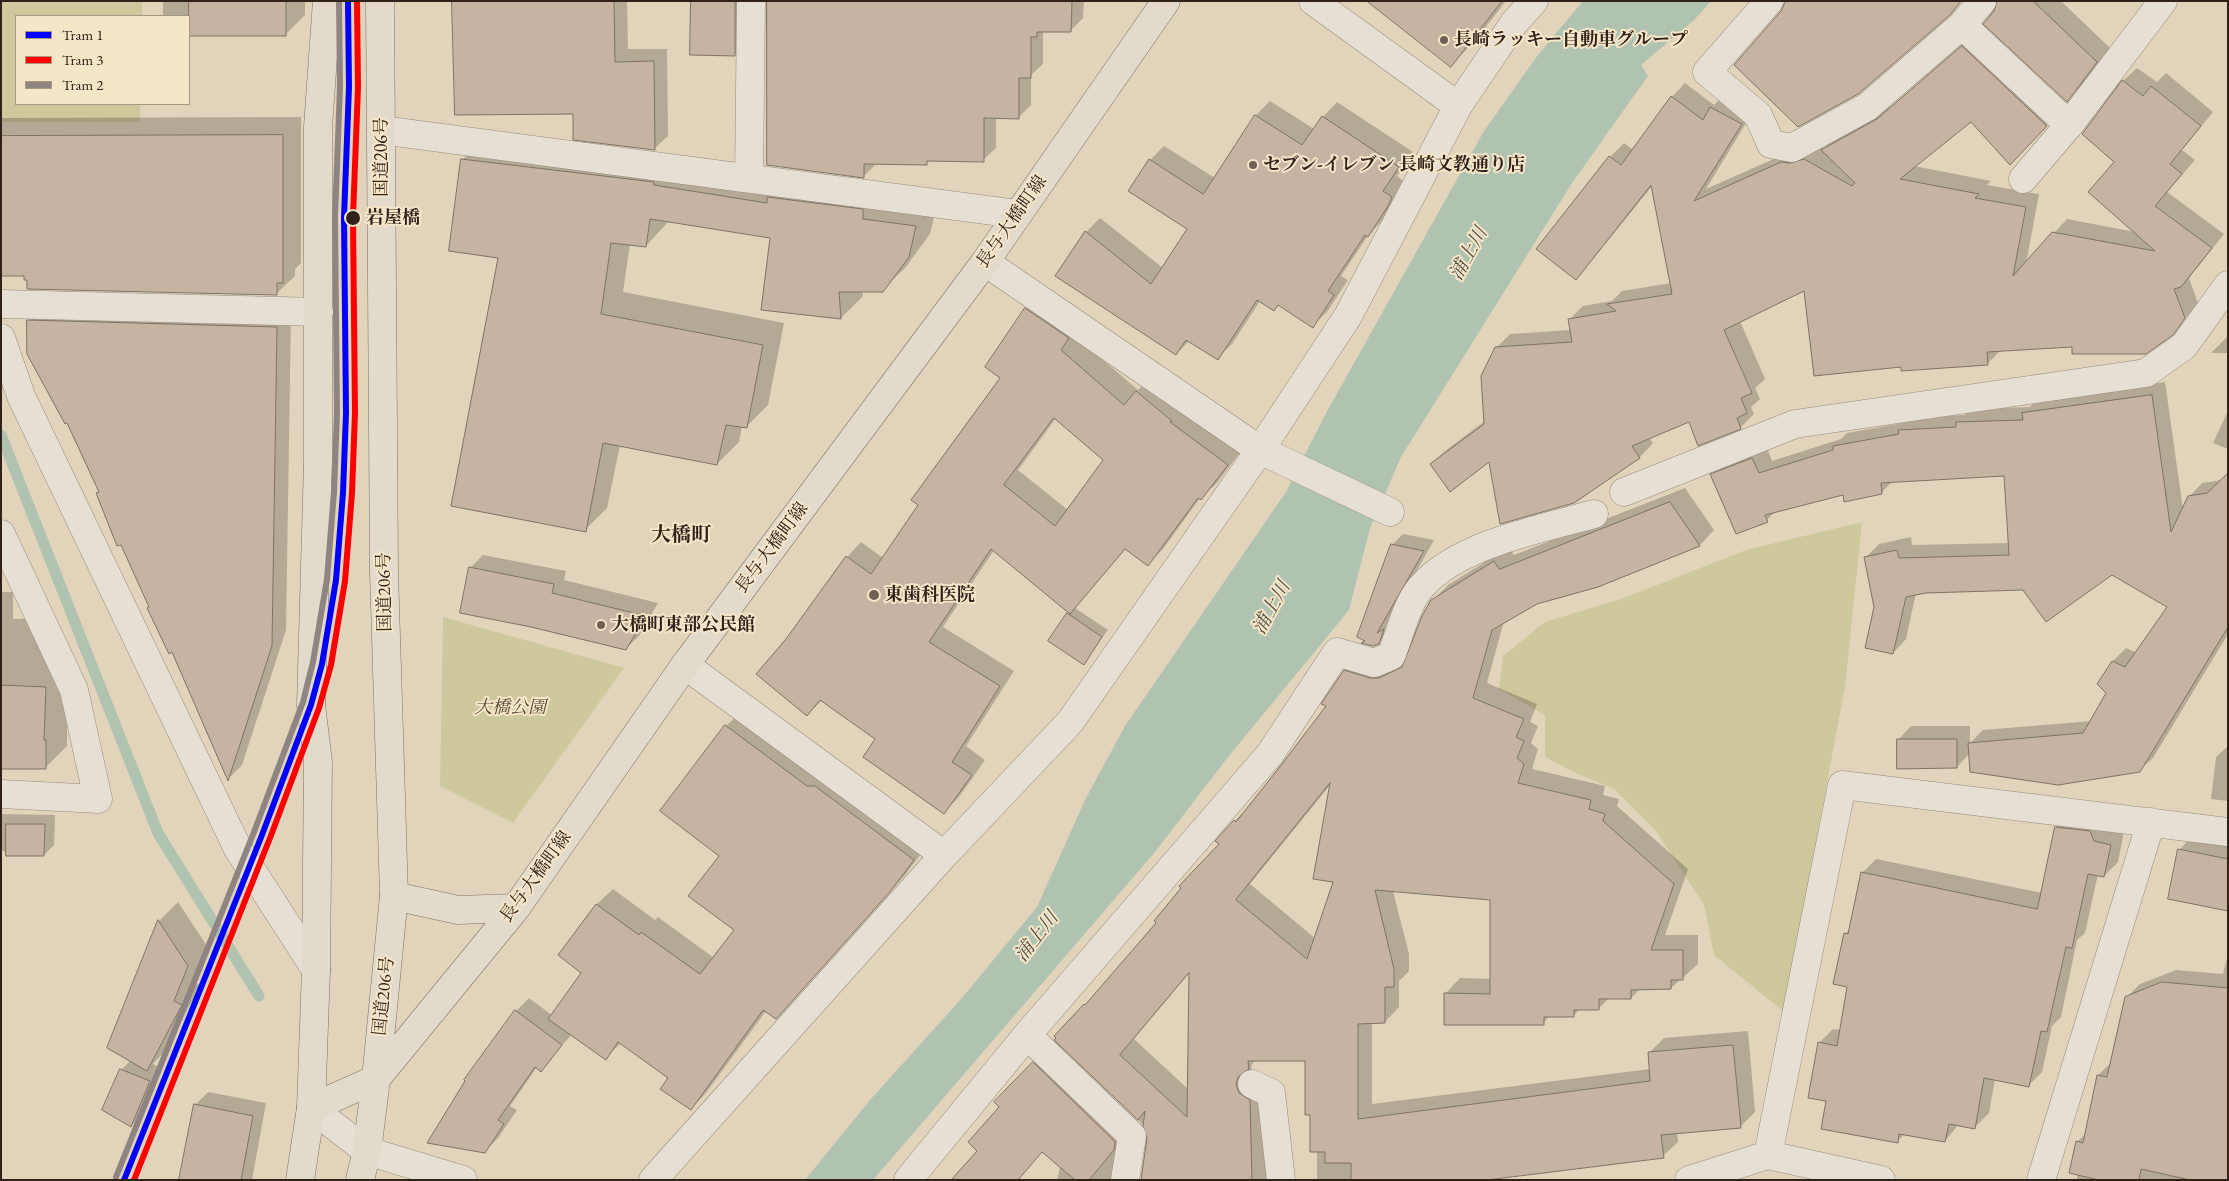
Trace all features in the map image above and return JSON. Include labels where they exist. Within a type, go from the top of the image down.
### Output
[{"type":"main road","points":[[300,1180],[311,1108],[316,970],[318,762],[311,705],[318,463],[318,127],[327,1]]},
{"type":"main road","name":"国道206号","points":[[360,1180],[367,1151],[376,1079],[394,896],[384,572],[380,1]]},
{"type":"main road","name":"長与大橋町線","points":[[311,1108],[376,1079],[516,908],[685,665],[985,262],[1166,1]]},
{"type":"main road","points":[[394,896],[458,910],[516,908]]},
{"type":"street","points":[[749,178],[751,1]]},
{"type":"street","points":[[1313,1],[1458,106]]},
{"type":"street","points":[[653,1180],[944,855],[1070,722],[1260,450],[1348,316],[1458,106],[1514,23],[1534,1]]},
{"type":"street","points":[[1769,1],[1707,72],[1758,115],[1771,144],[1792,148],[1867,107],[1962,25],[1982,1]]},
{"type":"street","points":[[2023,179],[2069,125],[2163,1]]},
{"type":"street","points":[[1962,25],[2069,125]]},
{"type":"street","points":[[381,130],[1017,214]]},
{"type":"street","points":[[985,262],[1260,450],[1390,512]]},
{"type":"street","points":[[1624,492],[1795,424],[2146,373],[2184,346],[2228,285]]},
{"type":"street","points":[[1,304],[319,312]]},
{"type":"street","points":[[1,338],[21,396],[238,849],[316,970]]},
{"type":"street","points":[[908,1180],[1027,1035],[1270,754],[1337,652],[1374,663],[1391,656],[1409,609],[1421,587],[1433,575],[1464,555],[1505,540],[1594,514]]},
{"type":"street","points":[[1,534],[74,690],[98,799],[1,794]]},
{"type":"street","points":[[685,665],[944,855]]},
{"type":"street","points":[[1768,1155],[1842,784],[2228,832]]},
{"type":"street","points":[[2041,1180],[2151,822]]},
{"type":"street","points":[[1027,1035],[1132,1136],[1125,1180]]},
{"type":"street","points":[[1252,1084],[1271,1093],[1281,1180]]},
{"type":"street","points":[[311,1108],[367,1151],[463,1180]]},
{"type":"street","points":[[1689,1180],[1768,1155],[1880,1180]]},
{"type":"green space","points":[[1,1],[142,1],[142,15],[15,15],[15,105],[140,105],[140,122],[1,122]]},
{"type":"green space","points":[[1862,522],[1845,687],[1784,1012],[1714,955],[1704,905],[1656,831],[1614,789],[1545,757],[1545,715],[1499,689],[1503,656],[1545,622],[1624,598],[1746,550]]},
{"type":"green space","name":"大橋公園","points":[[443,617],[624,668],[513,823],[440,786]]},
{"type":"water","name":"浦上川","points":[[1583,1],[1711,1],[1694,20],[1641,65],[1648,76],[1572,183],[1401,457],[1370,528],[1349,610],[1228,757],[1155,852],[873,1180],[805,1180],[870,1100],[962,998],[1037,907],[1086,798],[1125,726],[1286,492],[1325,415],[1484,131],[1538,55]]},
{"type":"building","points":[[189,1],[286,1],[286,36],[190,36]]},
{"type":"building","points":[[452,1],[614,1],[615,62],[654,61],[655,150],[573,140],[573,114],[455,115]]},
{"type":"building","points":[[691,1],[735,1],[735,56],[690,55]]},
{"type":"building","points":[[767,1],[1072,1],[1071,32],[1037,32],[1037,37],[1031,37],[1031,78],[1019,78],[1019,119],[984,118],[984,162],[927,161],[927,165],[864,164],[864,178],[767,165]]},
{"type":"building","name":"長崎ラッキー自動車グループ","points":[[1367,1],[1502,1],[1451,67]]},
{"type":"building","points":[[1786,1],[1961,1],[1951,14],[1858,94],[1798,127],[1734,65],[1781,11]]},
{"type":"building","points":[[1997,1],[2033,1],[2097,62],[2067,102],[1983,24],[1994,11]]},
{"type":"building","points":[[1962,46],[2047,126],[2010,165],[1971,122],[1900,179],[1979,194],[1975,198],[2026,207],[2013,276],[2052,232],[2155,251],[2088,192],[2114,162],[2082,134],[2122,80],[2143,96],[2151,86],[2201,126],[2170,164],[2182,174],[2155,206],[2212,248],[2181,287],[2174,289],[2185,318],[2173,335],[2146,354],[2072,354],[2072,347],[1987,352],[1988,365],[1901,371],[1901,367],[1814,376],[1804,291],[1724,330],[1752,393],[1741,398],[1747,413],[1737,418],[1741,429],[1698,446],[1689,422],[1632,446],[1640,458],[1574,503],[1500,524],[1489,462],[1450,492],[1430,464],[1484,424],[1481,376],[1495,347],[1572,342],[1568,319],[1616,311],[1607,304],[1672,294],[1651,185],[1576,280],[1536,249],[1609,156],[1621,165],[1671,96],[1703,120],[1710,107],[1742,124],[1694,201],[1781,162],[1790,163],[1804,159],[1852,186],[1855,183],[1821,150],[1877,119]]},
{"type":"building","points":[[1255,115],[1302,145],[1322,116],[1399,167],[1383,191],[1392,197],[1388,206],[1368,237],[1365,235],[1328,291],[1334,295],[1313,328],[1278,305],[1274,311],[1257,300],[1218,360],[1186,340],[1176,355],[1055,276],[1085,231],[1151,284],[1187,229],[1128,191],[1149,159],[1203,194]]},
{"type":"building","points":[[283,135],[283,283],[277,283],[277,295],[27,289],[27,280],[24,280],[24,276],[1,276],[1,136]]},
{"type":"building","points":[[461,159],[654,182],[654,185],[767,203],[767,197],[863,209],[863,219],[916,226],[909,257],[883,292],[839,292],[841,319],[761,310],[770,238],[650,219],[646,247],[611,243],[601,314],[763,345],[747,428],[726,425],[717,465],[603,443],[586,532],[451,506],[498,258],[449,251]]},
{"type":"building","points":[[1025,308],[1069,338],[1061,350],[1124,405],[1136,391],[1172,421],[1170,422],[1228,465],[1201,500],[1198,498],[1148,566],[1125,549],[1070,614],[991,549],[929,642],[1000,686],[952,762],[972,775],[944,814],[863,757],[875,739],[820,700],[807,716],[756,674],[786,639],[846,556],[871,574],[918,505],[911,500],[1000,378],[985,367]],"holes":[[[1054,418],[1103,460],[1055,526],[1004,485]]]},
{"type":"building","points":[[27,320],[277,327],[272,646],[228,781],[172,652],[169,654],[147,608],[149,607],[121,545],[117,546],[96,493],[99,492],[67,423],[65,424],[27,354]]},
{"type":"building","points":[[2152,395],[2171,532],[2188,496],[2207,493],[2228,473],[2228,627],[2140,772],[2058,785],[1970,772],[1968,743],[2083,733],[2106,693],[2097,684],[2112,661],[2125,667],[2167,607],[2112,575],[2046,622],[2023,590],[1926,593],[1906,597],[1893,654],[1865,648],[1874,607],[1864,557],[1897,550],[1899,558],[2009,555],[2004,476],[1881,483],[1882,494],[1844,502],[1843,495],[1765,515],[1768,522],[1736,534],[1710,474],[1752,458],[1759,473],[1833,450],[1833,446],[1899,434],[1898,430],[1956,427],[1956,422],[2023,420],[2022,413]]},
{"type":"building","points":[[1670,502],[1700,546],[1598,587],[1537,604],[1492,630],[1473,698],[1524,719],[1516,737],[1524,741],[1517,758],[1524,764],[1518,783],[1591,800],[1589,809],[1605,814],[1603,821],[1674,884],[1651,950],[1683,950],[1683,980],[1671,980],[1671,989],[1631,990],[1631,999],[1599,999],[1599,1010],[1574,1010],[1574,1017],[1544,1017],[1544,1025],[1444,1025],[1444,993],[1490,994],[1490,900],[1375,890],[1394,969],[1394,987],[1385,987],[1385,1023],[1358,1024],[1358,1119],[1650,1081],[1648,1052],[1733,1045],[1741,1128],[1661,1135],[1664,1158],[1487,1180],[1351,1180],[1351,1163],[1325,1163],[1325,1152],[1310,1152],[1310,1115],[1305,1115],[1305,1061],[1248,1061],[1249,1069],[1238,1077],[1236,1085],[1239,1093],[1250,1100],[1252,1180],[1141,1180],[1147,1138],[1143,1126],[1145,1111],[1138,1120],[1054,1040],[1056,1038],[1054,1036],[1085,1005],[1156,923],[1154,921],[1181,888],[1179,886],[1219,844],[1215,841],[1234,820],[1236,822],[1326,706],[1321,704],[1344,670],[1370,678],[1379,678],[1402,667],[1422,616],[1431,600],[1494,561],[1499,569]],"holes":[[[1330,783],[1313,879],[1333,882],[1307,959],[1236,900]],[[1189,973],[1187,1117],[1120,1055]]]},
{"type":"building","points":[[1391,544],[1424,551],[1377,633],[1384,629],[1379,644],[1373,646],[1361,643],[1365,641],[1357,637]]},
{"type":"building","points":[[469,567],[554,584],[552,593],[646,616],[626,650],[531,627],[460,613]]},
{"type":"building","points":[[1067,613],[1102,637],[1084,665],[1048,641]]},
{"type":"building","points":[[1,685],[46,687],[44,740],[46,740],[46,769],[1,769]]},
{"type":"building","points":[[725,725],[807,786],[815,786],[914,860],[889,893],[776,1019],[763,1010],[691,1110],[660,1089],[668,1078],[618,1042],[606,1060],[548,1019],[581,973],[558,955],[596,904],[639,935],[641,932],[700,974],[734,930],[688,896],[719,856],[660,811]]},
{"type":"building","points":[[1897,739],[1957,739],[1957,768],[1897,769]]},
{"type":"building","points":[[6,824],[45,824],[44,856],[6,856]]},
{"type":"building","points":[[2055,827],[2090,831],[2094,841],[2111,845],[2104,877],[2088,874],[2072,948],[2066,947],[2047,1032],[2041,1031],[2029,1087],[1984,1078],[1975,1129],[1949,1124],[1945,1142],[1899,1134],[1898,1143],[1821,1129],[1826,1101],[1808,1098],[1818,1042],[1837,1046],[1847,987],[1833,984],[1844,933],[1848,934],[1861,872],[2037,909]]},
{"type":"building","points":[[2178,849],[2228,859],[2228,911],[2168,899]]},
{"type":"building","points":[[158,920],[188,966],[174,1001],[182,1005],[147,1071],[107,1048]]},
{"type":"building","points":[[2162,982],[2228,988],[2228,1180],[2190,1180],[2141,1169],[2139,1180],[2099,1180],[2069,1173],[2076,1141],[2083,1143],[2097,1075],[2107,1077],[2125,997]]},
{"type":"building","points":[[515,1010],[562,1045],[541,1072],[535,1067],[498,1120],[504,1124],[485,1153],[427,1143],[464,1080]]},
{"type":"building","points":[[1033,1062],[1115,1142],[1114,1150],[1089,1180],[1075,1180],[1042,1152],[1018,1180],[951,1180],[977,1151],[968,1142],[999,1107],[994,1102]]},
{"type":"building","points":[[120,1069],[150,1081],[131,1127],[102,1110]]},
{"type":"building","points":[[194,1104],[253,1116],[241,1180],[179,1180]]},
{"type":"waterway","points":[[1,435],[158,833],[259,996]]},
{"type":"tram line","name":"2","points":[[116,1177],[254,832],[303,702],[313,662],[327,579],[334,492],[337,413],[335,217],[340,87],[339,1]]},
{"type":"tram line","name":"1","points":[[124,1180],[262,835],[311,705],[322,664],[336,580],[343,493],[346,413],[344,217],[349,87],[348,1]]},
{"type":"tram line","name":"3","points":[[134,1180],[270,838],[319,708],[331,665],[345,581],[352,493],[355,413],[353,217],[358,87],[357,1]]},
{"type":"place","name":"長崎ラッキー自動車グループ","points":[[1444,40]]},
{"type":"place","name":"セブン-イレブン 長崎文教通り店","points":[[1253,165]]},
{"type":"place","name":"岩屋橋","points":[[353,218]]},
{"type":"place","name":"東歯科医院","points":[[874,595]]},
{"type":"place","name":"大橋町東部公民館","points":[[601,625]]},
{"type":"district","name":"大橋町","points":[[681,536]]}]
